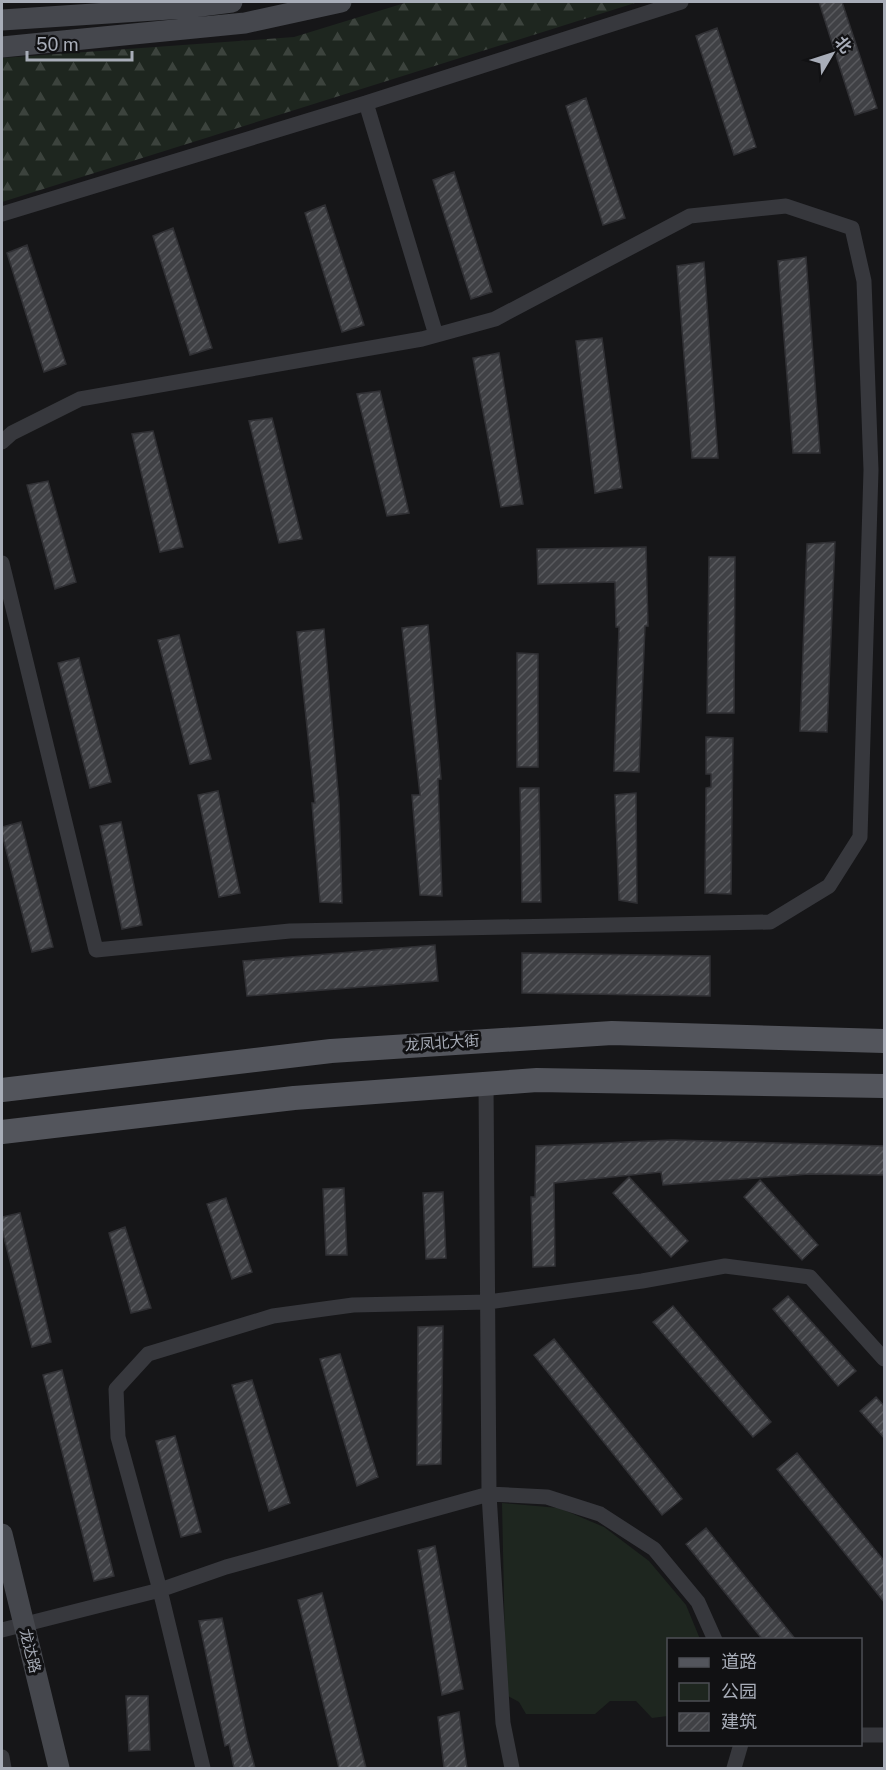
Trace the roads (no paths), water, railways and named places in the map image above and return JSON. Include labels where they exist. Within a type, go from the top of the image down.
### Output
[{"type":"main road","points":[[2,20],[185,8],[232,2]]},
{"type":"main road","points":[[2,47],[245,23],[340,2]]},
{"type":"main road","name":"龙凤北大街","points":[[2,1090],[331,1051],[612,1033],[885,1041]]},
{"type":"main road","points":[[2,1132],[294,1098],[537,1080],[885,1086]]},
{"type":"main road","name":"龙达路","points":[[2,1534],[59,1768]]},
{"type":"street","points":[[2,214],[366,103],[681,2]]},
{"type":"street","points":[[366,103],[436,335]]},
{"type":"street","points":[[2,442],[12,433],[80,399],[436,335],[495,319],[690,216],[786,206],[852,228],[864,281],[878,470],[860,837],[829,886],[770,922],[290,931],[96,950],[7,613],[2,563]]},
{"type":"street","points":[[486,1084],[489,1494],[503,1723],[512,1768]]},
{"type":"street","points":[[203,1768],[160,1590],[118,1437],[116,1389],[148,1354],[273,1316],[353,1305],[488,1302],[642,1281],[725,1266],[810,1277],[885,1359]]},
{"type":"street","points":[[2,1629],[160,1590],[226,1567],[489,1494],[547,1497],[600,1514],[654,1549],[698,1602],[714,1638]]},
{"type":"street","points":[[862,1735],[885,1735]]},
{"type":"street","points":[[734,1768],[740,1746]]},
{"type":"street","points":[[2,1756],[3,1768]]}]
